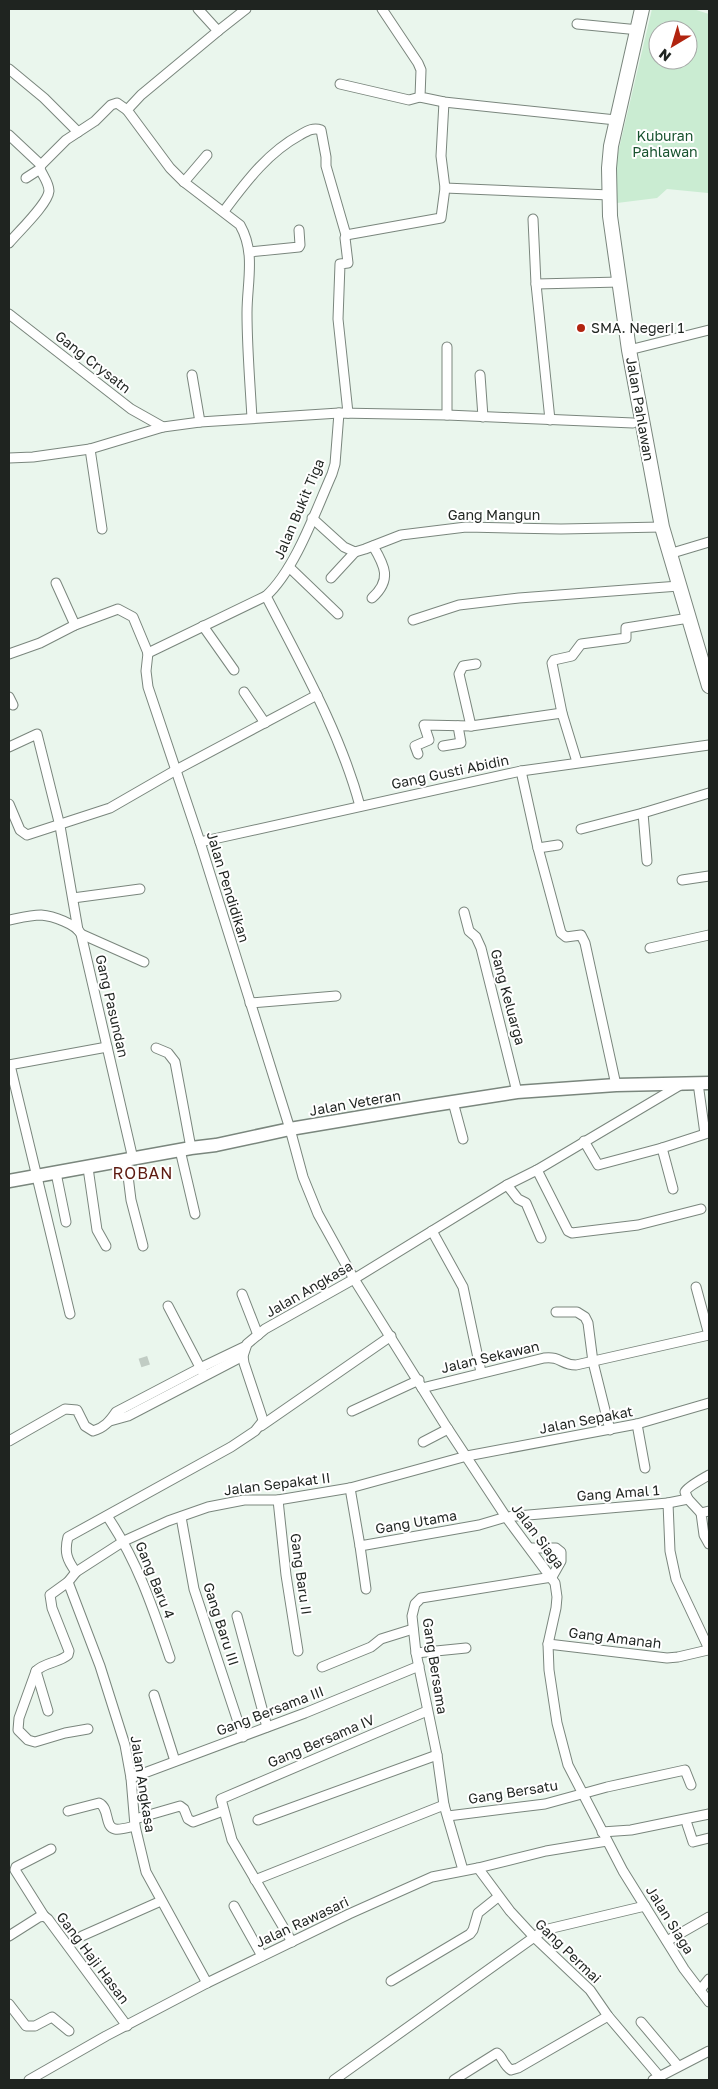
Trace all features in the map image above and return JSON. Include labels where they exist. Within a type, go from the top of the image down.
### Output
[{"type":"main road","name":"Jalan Pahlawan","points":[[642,9],[610,153],[610,216],[629,350],[637,423],[669,554],[709,686]]},
{"type":"street","points":[[198,9],[218,31]]},
{"type":"street","points":[[127,110],[141,95],[246,9]]},
{"type":"street","points":[[382,9],[418,63],[420,70],[420,97]]},
{"type":"street","points":[[577,24],[638,30]]},
{"type":"street","points":[[9,69],[44,98],[78,132]]},
{"type":"street","points":[[340,84],[409,100],[420,97],[444,102],[616,120]]},
{"type":"street","points":[[224,211],[251,175],[270,155],[310,130],[319,129],[323,134],[326,166],[346,235],[441,218],[445,188],[442,156],[444,102]]},
{"type":"street","points":[[26,178],[41,167],[66,140],[114,103],[118,103],[127,110],[153,149],[184,182],[240,225],[245,234],[250,252],[247,310],[252,418]]},
{"type":"street","points":[[9,135],[41,167],[49,192],[45,201],[9,243]]},
{"type":"street","points":[[184,182],[207,155]]},
{"type":"street","points":[[445,188],[610,195]]},
{"type":"street","points":[[533,219],[536,284],[550,420]]},
{"type":"street","points":[[250,252],[299,246],[299,230]]},
{"type":"street","name":"Jalan Bukit Tiga","points":[[148,653],[266,596],[276,587],[289,567],[335,464],[344,413],[338,319],[340,264],[348,263],[346,235]]},
{"type":"street","points":[[536,284],[620,282]]},
{"type":"street","name":"Gang Crysatn","points":[[9,314],[132,409],[163,427]]},
{"type":"street","points":[[629,350],[709,330]]},
{"type":"street","points":[[446,347],[447,416]]},
{"type":"street","points":[[192,375],[200,422]]},
{"type":"street","points":[[480,375],[482,413]]},
{"type":"street","points":[[9,458],[34,458],[90,449],[163,427],[252,418],[344,413],[447,416],[482,413],[550,420],[637,423]]},
{"type":"street","points":[[90,449],[102,529]]},
{"type":"street","points":[[312,518],[344,546],[354,552],[331,578]]},
{"type":"street","name":"Gang Mangun","points":[[354,552],[401,535],[466,527],[561,529],[662,527]]},
{"type":"street","points":[[669,554],[709,542]]},
{"type":"street","points":[[372,598],[383,587],[385,576],[381,560],[373,546]]},
{"type":"street","points":[[289,567],[338,614]]},
{"type":"street","points":[[56,583],[75,625]]},
{"type":"street","points":[[413,620],[459,605],[519,598],[678,586]]},
{"type":"street","points":[[266,596],[317,696],[347,762],[360,806]]},
{"type":"street","points":[[9,654],[75,625],[118,609],[133,617],[148,653]]},
{"type":"street","points":[[577,762],[562,713],[552,663],[557,658],[572,656],[581,644],[626,638],[626,628],[689,618]]},
{"type":"street","points":[[203,626],[234,670]]},
{"type":"street","name":"Jalan Pendidikan","points":[[148,653],[146,671],[148,687],[200,842],[290,1129]]},
{"type":"street","points":[[471,726],[459,674],[463,666],[476,664]]},
{"type":"street","points":[[244,692],[265,723]]},
{"type":"street","points":[[9,804],[23,834],[31,834],[60,826],[110,808],[176,770],[317,696]]},
{"type":"street","points":[[418,754],[415,746],[428,740],[424,725],[471,726],[562,713]]},
{"type":"street","points":[[443,746],[461,743],[458,726]]},
{"type":"street","name":"Gang Pasundan","points":[[9,747],[37,734],[60,826],[80,932],[107,1047],[130,1160],[131,1200],[143,1246]]},
{"type":"street","name":"Gang Gusti Abidin","points":[[200,842],[521,771],[709,745]]},
{"type":"street","points":[[521,771],[538,848],[561,933],[566,937],[581,936],[585,943],[616,1085]]},
{"type":"street","points":[[581,829],[709,793]]},
{"type":"street","points":[[643,813],[647,861]]},
{"type":"street","points":[[538,848],[558,845]]},
{"type":"street","points":[[682,880],[709,876]]},
{"type":"street","points":[[73,898],[140,889]]},
{"type":"street","name":"Gang Keluarga","points":[[464,912],[469,931],[476,937],[481,948],[517,1092]]},
{"type":"street","points":[[9,920],[42,915],[144,962]]},
{"type":"street","points":[[650,948],[709,935]]},
{"type":"street","points":[[250,1003],[336,996]]},
{"type":"street","points":[[70,1314],[36,1177],[20,1102],[9,1065],[107,1047]]},
{"type":"street","points":[[156,1048],[168,1053],[175,1062],[195,1214]]},
{"type":"street","name":"Jalan Angkasa","points":[[246,1346],[258,1335],[354,1279],[507,1185],[537,1170],[684,1083]]},
{"type":"street","points":[[584,1141],[598,1165],[707,1136],[704,1084]]},
{"type":"street","name":"Jalan Veteran","points":[[9,1182],[216,1145],[290,1129],[517,1092],[616,1085],[704,1084]]},
{"type":"street","points":[[453,1102],[463,1139]]},
{"type":"street","name":"Jalan Siaga","points":[[290,1129],[303,1177],[312,1200],[354,1279],[448,1429],[506,1517],[556,1583],[557,1596],[548,1644],[551,1692],[568,1765],[602,1832],[645,1906],[709,2002]]},
{"type":"street","points":[[662,1148],[673,1189]]},
{"type":"street","points":[[88,1168],[97,1230],[106,1246]]},
{"type":"street","points":[[537,1170],[568,1231],[572,1233],[638,1226],[700,1210]]},
{"type":"street","points":[[56,1173],[66,1222]]},
{"type":"street","points":[[507,1185],[518,1199],[526,1203],[541,1238]]},
{"type":"street","points":[[432,1231],[464,1288],[481,1372]]},
{"type":"street","points":[[696,1287],[709,1335]]},
{"type":"street","points":[[242,1294],[258,1335]]},
{"type":"street","points":[[168,1306],[202,1372]]},
{"type":"street","points":[[556,1312],[577,1312],[585,1317],[588,1323],[593,1362],[610,1430]]},
{"type":"street","name":"Jalan Sekawan","points":[[352,1411],[420,1384],[553,1357],[569,1365],[593,1362],[709,1335]]},
{"type":"street","points":[[258,1427],[391,1336]]},
{"type":"street","points":[[202,1372],[246,1346]]},
{"type":"street","points":[[76,1572],[68,1561],[66,1554],[68,1537],[255,1432],[263,1421],[244,1364],[243,1356],[246,1346]]},
{"type":"street","points":[[9,1442],[65,1409],[70,1408],[77,1410],[85,1426],[93,1431],[100,1429],[110,1421],[116,1412],[202,1372],[243,1356]]},
{"type":"street","name":"Jalan Sepakat","points":[[467,1456],[610,1430],[709,1403]]},
{"type":"street","points":[[637,1424],[645,1468]]},
{"type":"street","points":[[423,1442],[448,1429]]},
{"type":"street","name":"Jalan Sepakat II","points":[[36,1671],[42,1666],[62,1660],[68,1655],[69,1651],[52,1608],[50,1595],[68,1582],[76,1572],[124,1541],[152,1527],[208,1507],[244,1500],[278,1500],[350,1488],[467,1456]]},
{"type":"street","points":[[709,1475],[687,1488],[685,1492],[688,1499],[705,1512],[704,1535],[709,1544]]},
{"type":"street","name":"Gang Utama","points":[[350,1488],[360,1546],[479,1525],[506,1517]]},
{"type":"street","points":[[668,1503],[688,1499]]},
{"type":"street","name":"Gang Baru II","points":[[278,1500],[286,1574],[298,1651]]},
{"type":"street","name":"Gang Amal 1","points":[[506,1517],[668,1503],[670,1551],[676,1579],[709,1650]]},
{"type":"street","name":"Gang Baru 4","points":[[107,1516],[124,1541],[147,1590],[170,1658]]},
{"type":"street","name":"Gang Baru III","points":[[181,1517],[194,1589],[243,1737]]},
{"type":"street","points":[[360,1546],[366,1589]]},
{"type":"street","points":[[530,1548],[556,1548],[561,1552],[561,1561],[552,1577]]},
{"type":"street","name":"Gang Bersama","points":[[463,1870],[444,1805],[416,1653],[413,1609],[417,1600],[421,1598],[552,1577]]},
{"type":"street","name":"Jalan Angkasa","points":[[68,1582],[115,1710],[125,1745],[126,1763],[131,1778],[135,1822],[146,1872],[207,1983]]},
{"type":"street","points":[[237,1616],[267,1728]]},
{"type":"street","points":[[322,1667],[371,1647],[388,1636],[413,1629]]},
{"type":"street","name":"Gang Amanah","points":[[548,1644],[666,1658],[709,1650]]},
{"type":"street","points":[[416,1653],[466,1648]]},
{"type":"street","name":"Gang Bersama III","points":[[131,1778],[267,1728],[419,1666]]},
{"type":"street","points":[[36,1671],[48,1711]]},
{"type":"street","points":[[36,1671],[18,1718],[18,1730],[22,1735],[35,1742],[65,1733],[88,1729]]},
{"type":"street","points":[[154,1695],[175,1761]]},
{"type":"street","name":"Gang Bersama IV","points":[[223,1811],[221,1799],[225,1796],[427,1711]]},
{"type":"street","points":[[258,1820],[436,1755]]},
{"type":"street","name":"Gang Bersatu","points":[[448,1816],[545,1804],[582,1793],[685,1770],[691,1784]]},
{"type":"street","points":[[68,1811],[99,1803],[104,1805],[109,1823],[115,1829],[180,1806],[184,1809],[188,1819],[193,1822],[223,1811],[232,1840],[292,1942]]},
{"type":"street","points":[[255,1880],[444,1805]]},
{"type":"street","points":[[602,1832],[631,1830],[709,1814]]},
{"type":"street","points":[[687,1824],[693,1842],[709,1838]]},
{"type":"street","name":"Jalan Rawasari","points":[[29,2080],[207,1983],[432,1876],[478,1868],[546,1851],[607,1841]]},
{"type":"street","points":[[44,1916],[15,1870],[16,1867],[51,1849]]},
{"type":"street","name":"Gang Permai","points":[[478,1868],[498,1897],[534,1937],[590,1990],[656,2078]]},
{"type":"street","points":[[391,1981],[470,1934],[478,1913],[498,1897]]},
{"type":"street","points":[[82,1936],[161,1901]]},
{"type":"street","points":[[234,1906],[262,1956]]},
{"type":"street","points":[[334,2080],[544,1930],[645,1906]]},
{"type":"street","name":"Gang Haji Hasan","points":[[9,1936],[35,1919],[44,1916],[48,1919],[127,2026]]},
{"type":"street","points":[[667,1941],[709,1917]]},
{"type":"street","points":[[700,1990],[709,1979]]},
{"type":"street","points":[[9,2004],[26,2026],[35,2026],[52,2017],[69,2031]]},
{"type":"street","points":[[454,2080],[497,2053],[507,2068],[511,2070],[518,2068],[608,2016]]},
{"type":"street","points":[[641,2022],[678,2066]]},
{"type":"street","points":[[656,2078],[709,2051]]},
{"type":"green space","name":"Kuburan Pahlawan","points":[[652,9],[693,9],[709,14],[709,191],[708,193],[667,189],[657,198],[617,203],[617,157],[648,26],[648,70],[698,70],[698,20],[649,20]]},
{"type":"tunnel","points":[[140,1363],[149,1360]]},
{"type":"place","name":"SMA. Negeri 1","points":[[581,328]]},
{"type":"district","name":"ROBAN","points":[[143,1173]]}]
